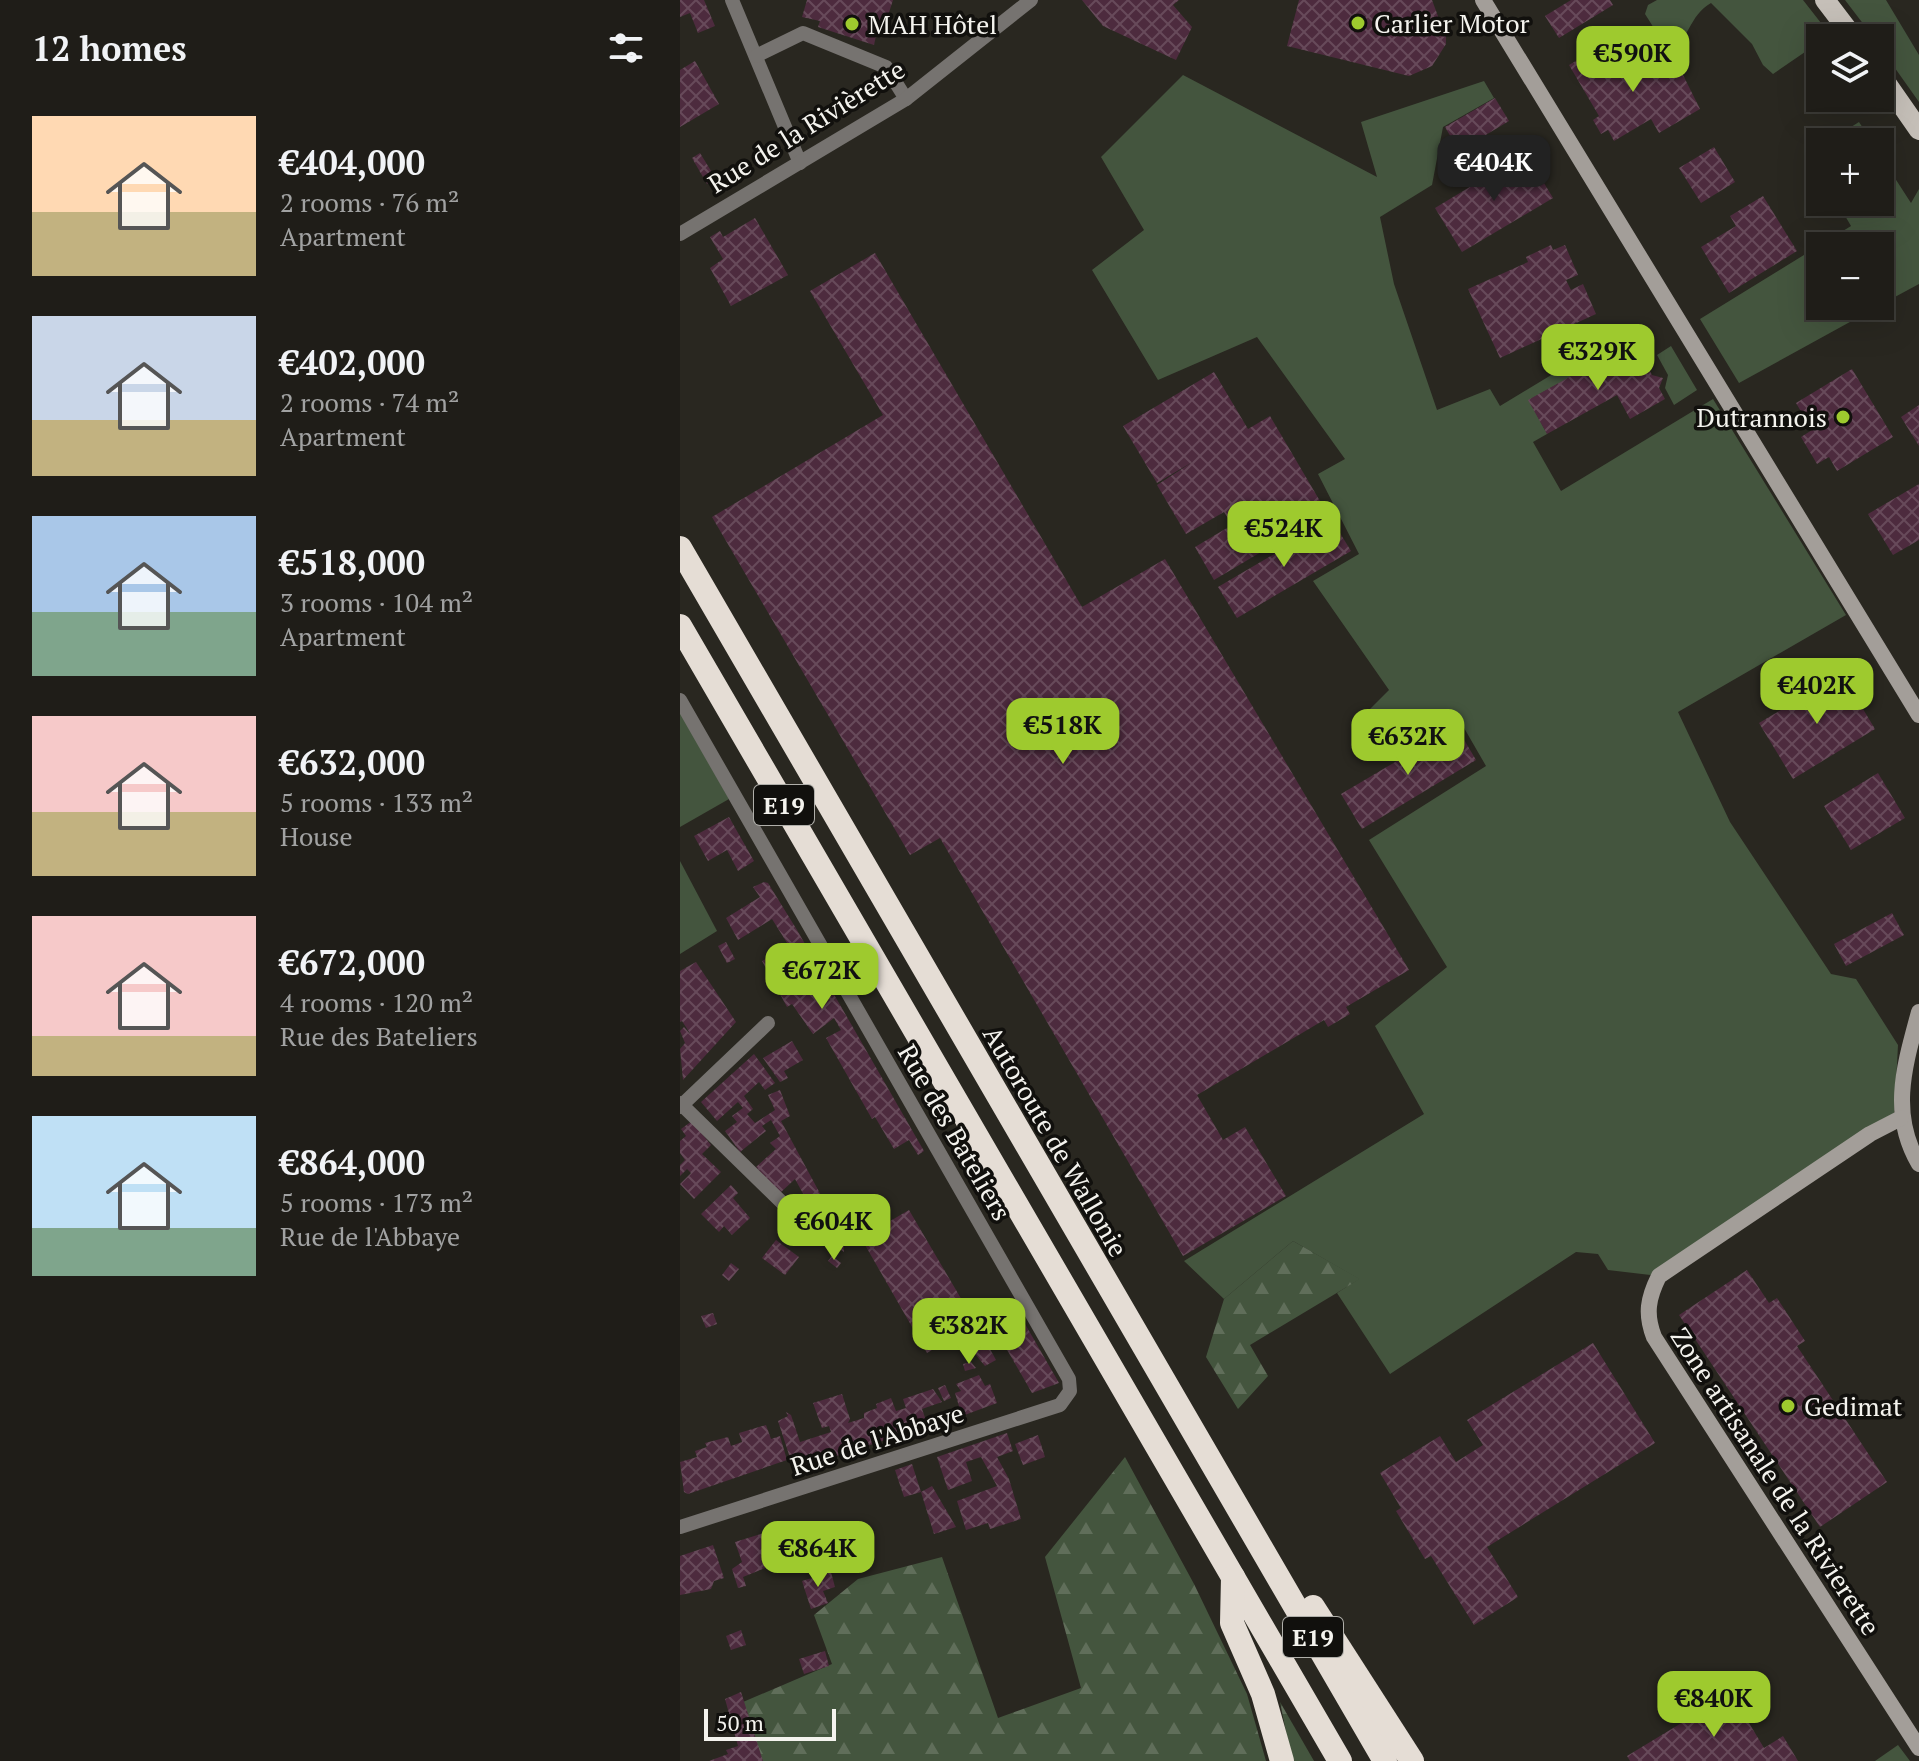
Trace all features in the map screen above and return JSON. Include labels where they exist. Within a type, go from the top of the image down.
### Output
[{"type":"highway","name":"Autoroute de Wallonie","points":[[680,548],[1385,1761]]},
{"type":"highway","name":"E19","points":[[680,626],[1340,1761]]},
{"type":"highway","points":[[1240,1514],[1312,1606],[1412,1761]]},
{"type":"highway","points":[[1233,1577],[1232,1623],[1263,1694],[1282,1761]]},
{"type":"main road","points":[[1825,0],[1843,24]]},
{"type":"main road","points":[[1894,94],[1919,130]]},
{"type":"street","points":[[732,0],[800,163]]},
{"type":"street","name":"Rue de la Rivièrette","points":[[680,234],[906,99],[1031,0]]},
{"type":"street","points":[[1483,0],[1919,715]]},
{"type":"street","points":[[756,56],[803,33],[886,67],[906,99]]},
{"type":"street","name":"Rue des Bateliers","points":[[680,700],[1069,1379]]},
{"type":"street","points":[[1919,1012],[1901,1079],[1901,1118],[1919,1164]]},
{"type":"street","points":[[768,1023],[682,1104],[803,1223]]},
{"type":"street","name":"Zone artisanale de la Rivierette","points":[[1901,1118],[1870,1134],[1659,1276],[1650,1295],[1647,1319],[1687,1388],[1919,1748]]},
{"type":"street","name":"Rue de l'Abbaye","points":[[680,1527],[1060,1405],[1070,1391],[1069,1379]]},
{"type":"green space","points":[[1657,0],[1803,0],[1821,23],[1806,24],[1805,52],[1773,74],[1763,65],[1752,44],[1711,3],[1698,14],[1680,42],[1669,52],[1645,14],[1648,5]]},
{"type":"green space","points":[[1845,0],[1886,0],[1919,55],[1919,102],[1894,67],[1894,24],[1863,24]]},
{"type":"green space","points":[[1183,75],[1377,177],[1361,122],[1484,81],[1494,98],[1443,127],[1432,185],[1380,217],[1394,284],[1437,410],[1490,389],[1500,406],[1614,337],[1620,349],[1529,400],[1547,434],[1533,442],[1561,491],[1713,399],[1846,615],[1678,712],[1730,822],[1831,974],[1856,979],[1898,1045],[1894,1122],[1659,1276],[1608,1270],[1598,1254],[1576,1252],[1390,1374],[1337,1293],[1359,1279],[1293,1241],[1224,1299],[1184,1261],[1424,1114],[1375,1026],[1447,967],[1369,840],[1486,766],[1460,721],[1378,759],[1357,722],[1389,690],[1313,581],[1359,554],[1318,474],[1345,459],[1257,337],[1158,380],[1092,270],[1144,230],[1101,157]]},
{"type":"green space","points":[[1859,122],[1863,128],[1849,128]]},
{"type":"green space","points":[[1894,177],[1911,203],[1919,189],[1919,284],[1894,297],[1894,232],[1841,232],[1851,226],[1845,216],[1894,216]]},
{"type":"green space","points":[[1806,254],[1806,320],[1854,320],[1739,383],[1700,319]]},
{"type":"green space","points":[[1671,346],[1697,390],[1674,405],[1665,388],[1668,375],[1657,355]]},
{"type":"green space","points":[[680,712],[729,799],[680,827]]},
{"type":"green space","points":[[680,861],[717,931],[680,954]]},
{"type":"green space","points":[[1293,1241],[1360,1279],[1250,1345],[1268,1376],[1238,1409],[1206,1357],[1224,1299]]},
{"type":"green space","points":[[1125,1457],[1194,1584],[1247,1694],[1266,1761],[745,1761],[736,1705],[832,1664],[814,1615],[858,1579],[942,1557],[998,1718],[1081,1688],[1045,1557]]},
{"type":"green space","points":[[1280,1702],[1314,1761],[1292,1761]]},
{"type":"green space","points":[[1898,1745],[1910,1761],[1875,1761]]},
{"type":"building","points":[[680,0],[704,0],[715,26],[698,33],[690,13],[680,17]]},
{"type":"building","name":"MAH Hôtel","points":[[807,0],[893,0],[884,28],[878,27],[874,45],[818,27],[820,21],[802,17]]},
{"type":"building","points":[[1082,0],[1179,0],[1173,5],[1192,27],[1176,60],[1103,26]]},
{"type":"building","points":[[1299,0],[1432,0],[1442,27],[1446,27],[1446,44],[1432,66],[1409,76],[1287,46]]},
{"type":"building","points":[[1571,0],[1610,0],[1613,5],[1559,38],[1545,16]]},
{"type":"building","points":[[1604,44],[1623,77],[1634,70],[1636,74],[1641,71],[1643,75],[1674,57],[1700,109],[1659,133],[1651,119],[1614,141],[1608,130],[1601,134],[1593,120],[1599,116],[1569,65]]},
{"type":"building","points":[[695,61],[719,104],[680,127],[680,70]]},
{"type":"building","points":[[1495,98],[1509,121],[1459,151],[1445,127]]},
{"type":"building","points":[[1714,147],[1735,182],[1701,203],[1679,168]]},
{"type":"building","points":[[700,153],[716,179],[707,184],[692,158]]},
{"type":"building","points":[[1526,153],[1553,198],[1462,252],[1435,208]]},
{"type":"building","points":[[1763,196],[1797,251],[1729,293],[1701,247],[1736,226],[1730,216]]},
{"type":"building","points":[[755,218],[788,275],[731,306],[710,268],[723,259],[710,237],[720,231],[723,237]]},
{"type":"building","points":[[1551,245],[1553,250],[1565,245],[1578,275],[1566,280],[1571,290],[1583,284],[1596,314],[1500,358],[1468,289],[1528,262],[1526,257]]},
{"type":"building","points":[[875,253],[1082,607],[1165,559],[1409,970],[1346,1007],[1350,1014],[1328,1027],[1324,1020],[1197,1095],[1223,1140],[1245,1127],[1286,1196],[1183,1256],[940,838],[910,855],[712,517],[883,415],[810,291]]},
{"type":"building","points":[[1620,349],[1633,372],[1647,365],[1652,375],[1663,378],[1659,388],[1665,399],[1630,419],[1617,395],[1547,434],[1528,400]]},
{"type":"building","name":"Dutrannois","points":[[1852,369],[1893,437],[1837,471],[1829,457],[1817,464],[1801,437],[1812,430],[1796,403]]},
{"type":"building","points":[[1214,372],[1248,429],[1270,416],[1327,513],[1214,580],[1195,547],[1232,525],[1224,512],[1186,534],[1157,485],[1194,461],[1157,483],[1123,426]]},
{"type":"building","points":[[1919,405],[1919,446],[1901,417]]},
{"type":"building","points":[[1919,484],[1919,540],[1893,555],[1868,514]]},
{"type":"building","points":[[1332,520],[1351,551],[1237,618],[1218,587]]},
{"type":"building","points":[[1842,674],[1875,729],[1793,779],[1759,723]]},
{"type":"building","points":[[1456,726],[1476,760],[1362,829],[1341,794]]},
{"type":"building","points":[[1878,773],[1905,818],[1851,850],[1824,806]]},
{"type":"building","points":[[729,817],[754,861],[738,871],[727,850],[708,861],[694,836]]},
{"type":"building","points":[[768,883],[797,930],[924,1151],[918,1155],[909,1140],[894,1149],[875,1117],[872,1119],[826,1038],[841,1030],[834,1018],[813,1034],[792,1004],[787,1007],[762,961],[789,946],[772,919],[738,940],[726,918],[760,897],[753,887]]},
{"type":"building","points":[[1892,913],[1904,935],[1846,966],[1834,944]]},
{"type":"building","points":[[726,942],[735,959],[727,963],[718,946]]},
{"type":"building","points":[[696,962],[736,1022],[683,1080],[680,1049],[685,1043],[680,1031],[684,1027],[691,1035],[680,1022],[680,971]]},
{"type":"building","points":[[792,1041],[803,1060],[784,1071],[788,1078],[780,1082],[763,1058]]},
{"type":"building","points":[[754,1054],[775,1083],[765,1090],[759,1082],[744,1096],[753,1109],[747,1114],[755,1123],[775,1110],[768,1095],[780,1090],[790,1116],[781,1121],[844,1238],[844,1252],[815,1231],[816,1222],[800,1204],[806,1199],[795,1179],[780,1193],[756,1167],[776,1149],[770,1143],[780,1136],[771,1120],[762,1126],[766,1131],[740,1152],[725,1131],[737,1122],[732,1116],[743,1108],[738,1102],[717,1121],[701,1102]]},
{"type":"building","points":[[692,1121],[711,1145],[702,1154],[721,1172],[694,1199],[680,1184],[691,1173],[687,1169],[680,1176],[680,1165],[685,1160],[680,1153],[680,1141],[686,1136],[681,1129]]},
{"type":"building","points":[[731,1185],[738,1193],[733,1198],[750,1218],[732,1235],[724,1226],[719,1232],[701,1214]]},
{"type":"building","points":[[909,1210],[976,1324],[971,1327],[973,1332],[947,1348],[944,1343],[927,1353],[861,1238]]},
{"type":"building","points":[[776,1240],[799,1257],[785,1275],[762,1258]]},
{"type":"building","points":[[832,1256],[841,1263],[837,1268],[828,1261]]},
{"type":"building","points":[[731,1263],[739,1269],[729,1281],[722,1275]]},
{"type":"building","name":"Gedimat","points":[[1747,1270],[1769,1303],[1777,1298],[1805,1341],[1797,1346],[1887,1482],[1820,1527],[1679,1315]]},
{"type":"building","points":[[1013,1303],[1059,1383],[1032,1393],[988,1317]]},
{"type":"building","points":[[713,1313],[717,1324],[706,1328],[701,1316]]},
{"type":"building","points":[[985,1340],[996,1360],[985,1366],[970,1348]]},
{"type":"building","points":[[1593,1343],[1655,1443],[1487,1547],[1518,1597],[1474,1625],[1431,1556],[1425,1559],[1396,1511],[1401,1508],[1380,1473],[1440,1436],[1456,1462],[1483,1445],[1467,1420]]},
{"type":"building","points":[[971,1362],[976,1368],[965,1371],[963,1364]]},
{"type":"building","points":[[979,1375],[985,1386],[990,1384],[997,1403],[962,1416],[955,1393],[961,1391],[956,1384]]},
{"type":"building","points":[[945,1385],[951,1398],[944,1401],[938,1388]]},
{"type":"building","points":[[933,1389],[942,1402],[922,1409],[928,1426],[794,1470],[778,1421],[788,1416],[786,1412],[791,1415],[800,1442],[831,1432],[829,1426],[822,1428],[813,1403],[842,1394],[850,1419],[848,1423],[864,1418],[864,1413],[877,1408],[876,1404],[891,1398],[896,1411],[906,1408],[903,1399]]},
{"type":"building","points":[[766,1425],[771,1439],[780,1436],[787,1460],[688,1494],[684,1492],[680,1462],[697,1457],[695,1451],[707,1447],[705,1443],[728,1437],[731,1446],[742,1442],[739,1433]]},
{"type":"building","points":[[1007,1433],[1013,1451],[997,1457],[1009,1479],[1021,1519],[990,1529],[988,1523],[966,1530],[957,1501],[997,1486],[981,1457],[966,1462],[972,1481],[948,1490],[937,1457]]},
{"type":"building","points":[[1038,1435],[1045,1457],[1023,1465],[1015,1444]]},
{"type":"building","points":[[912,1464],[921,1492],[904,1497],[895,1470]]},
{"type":"building","points":[[932,1486],[956,1527],[934,1534],[921,1492]]},
{"type":"building","points":[[780,1528],[790,1558],[743,1577],[746,1586],[738,1588],[732,1569],[742,1562],[735,1542]]},
{"type":"building","points":[[713,1545],[724,1578],[714,1581],[711,1589],[680,1595],[680,1556]]},
{"type":"building","points":[[831,1572],[835,1587],[823,1591],[828,1603],[811,1609],[802,1581]]},
{"type":"building","points":[[741,1630],[746,1645],[731,1650],[726,1636]]},
{"type":"building","points":[[825,1651],[829,1666],[804,1674],[799,1659]]},
{"type":"building","points":[[741,1692],[763,1761],[709,1761],[728,1754],[726,1750],[738,1746],[725,1699]]},
{"type":"building","points":[[1731,1693],[1764,1748],[1783,1736],[1798,1761],[1630,1761],[1627,1756]]},
{"type":"place","name":"Carlier Motor","points":[[1358,23]]},
{"type":"place","name":"MAH Hôtel","points":[[852,24]]},
{"type":"place","name":"Dutrannois","points":[[1843,417]]},
{"type":"place","name":"Gedimat","points":[[1788,1406]]}]
